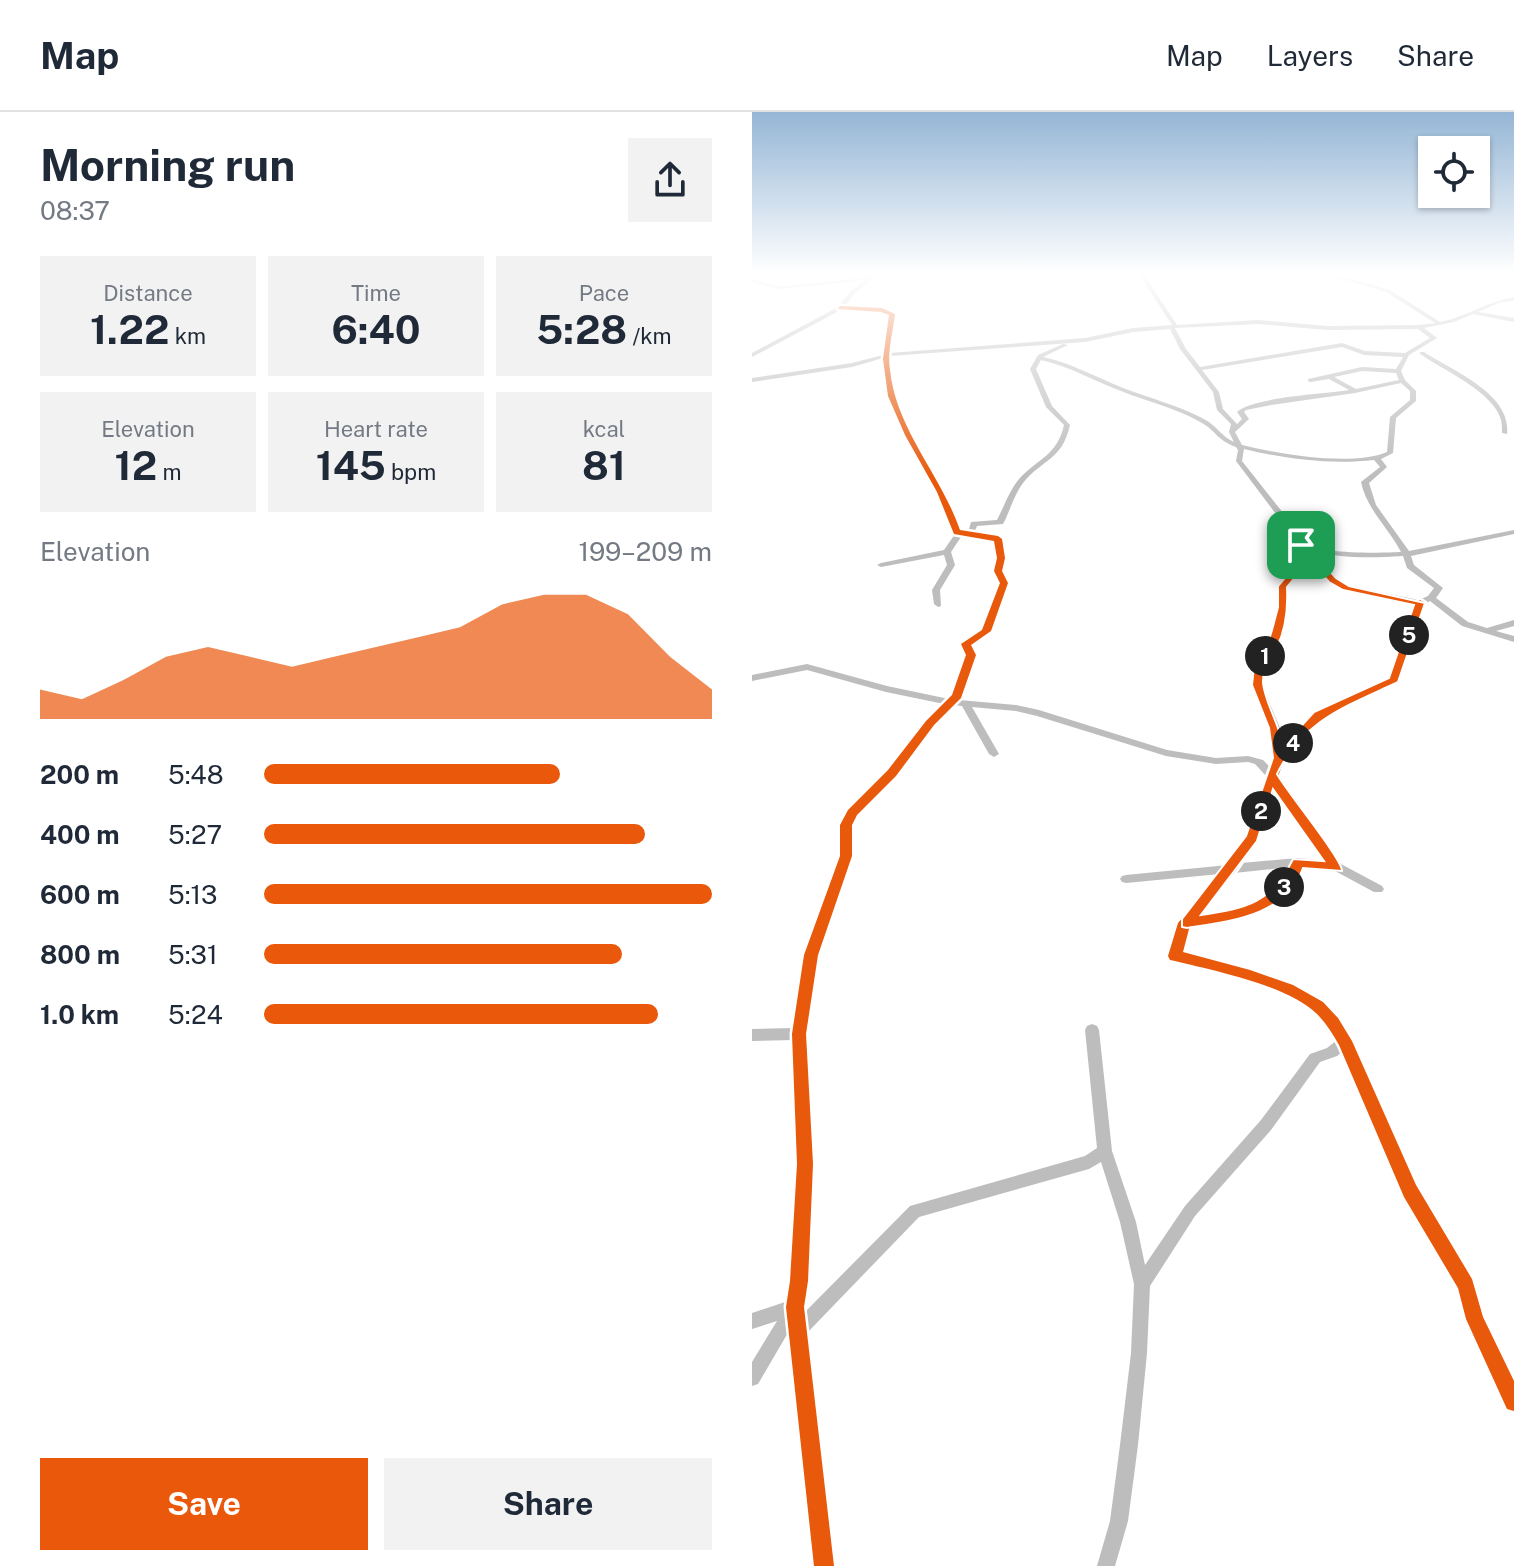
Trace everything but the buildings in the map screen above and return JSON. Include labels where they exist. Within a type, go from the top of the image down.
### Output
[{"type":"street","points":[[752,355],[778,341]]},
{"type":"street","points":[[888,341],[887,375],[894,403],[962,535]]},
{"type":"street","points":[[752,380],[852,365],[887,354],[1065,341]]},
{"type":"street","points":[[881,565],[947,552],[962,535],[973,530],[974,524],[1000,522],[1017,485],[1051,459],[1066,432],[1067,425],[1049,407],[1033,369],[1039,358],[1075,341]]},
{"type":"street","points":[[1182,341],[1216,392],[1220,410],[1234,424],[1232,432],[1239,446],[1239,461],[1301,545],[1333,580],[1346,588],[1425,601],[1465,624],[1514,639]]},
{"type":"street","points":[[1039,358],[1094,375],[1103,382],[1175,408],[1207,423],[1225,441],[1239,446],[1293,456],[1377,459],[1390,453],[1393,417],[1413,401],[1413,391],[1402,381],[1398,371],[1405,357],[1431,341]]},
{"type":"street","points":[[1199,369],[1342,345],[1364,353],[1405,357],[1422,353],[1427,350],[1428,344]]},
{"type":"street","points":[[1422,353],[1487,392],[1493,404],[1504,413],[1507,423],[1505,433]]},
{"type":"street","points":[[1310,380],[1362,369],[1398,371]]},
{"type":"street","points":[[1330,377],[1355,391]]},
{"type":"street","points":[[1232,432],[1246,419],[1240,412],[1244,409],[1402,381]]},
{"type":"street","points":[[1377,459],[1384,467],[1365,482],[1368,499],[1408,554],[1410,566],[1439,588],[1425,601],[1394,680],[1318,715],[1279,758],[1252,837],[1187,923],[1175,956],[1293,991],[1319,1007],[1345,1041],[1410,1191],[1466,1285],[1475,1319],[1514,1402]]},
{"type":"street","points":[[1301,545],[1339,553],[1408,554],[1514,532]]},
{"type":"street","points":[[824,1566],[795,1307],[805,1164],[799,1034],[811,955],[846,856],[846,825],[852,813],[902,762],[961,690],[971,655],[966,644],[986,631],[1004,583],[998,571],[1001,558],[998,539],[962,535]]},
{"type":"street","points":[[1279,758],[1275,728],[1257,685],[1260,667],[1273,646],[1283,607],[1282,586],[1288,580],[1301,545]]},
{"type":"street","points":[[938,604],[936,590],[951,565],[947,552]]},
{"type":"street","points":[[1487,631],[1514,623]]},
{"type":"street","points":[[752,678],[807,667],[886,689],[950,702],[1039,713],[1166,753],[1216,761],[1248,759],[1259,762],[1271,774],[1282,794],[1337,867]]},
{"type":"street","points":[[966,704],[994,754]]},
{"type":"street","points":[[1187,923],[1225,917],[1271,903],[1293,877],[1298,862]]},
{"type":"street","points":[[1126,879],[1233,866],[1242,869],[1298,862],[1337,867],[1378,889]]},
{"type":"street","points":[[1092,1030],[1105,1151],[1128,1222],[1142,1284],[1139,1353],[1129,1445],[1119,1521],[1106,1566]]},
{"type":"street","points":[[752,1035],[799,1034]]},
{"type":"street","points":[[1142,1284],[1190,1211],[1266,1125],[1315,1058],[1332,1052],[1345,1041]]},
{"type":"street","points":[[798,1331],[915,1211],[1089,1162],[1105,1151]]},
{"type":"street","points":[[752,1321],[795,1307]]},
{"type":"street","points":[[752,1378],[795,1307]]},
{"type":"cycle path","points":[[824,1566],[795,1307],[805,1164],[799,1034],[811,955],[846,856],[846,825],[852,813],[892,773],[930,723],[957,696],[971,655],[966,644],[986,631],[1004,583],[998,571],[1001,558],[998,539],[957,532],[941,492],[899,416],[886,367],[888,341]]},
{"type":"cycle path","points":[[1420,603],[1394,680],[1318,715],[1279,758],[1252,837],[1233,866],[1183,927],[1175,956],[1288,989],[1318,1006],[1329,1018],[1345,1041],[1410,1191],[1466,1285],[1475,1319],[1514,1402]]},
{"type":"route","points":[[1301,545],[1288,580],[1282,586],[1283,607],[1273,646],[1260,667],[1257,685],[1275,728],[1279,758],[1271,774],[1252,837],[1187,923],[1225,917],[1271,903],[1293,877],[1298,862],[1337,867],[1282,794],[1271,774],[1279,758],[1318,715],[1394,680],[1420,603],[1346,588],[1317,565],[1317,561],[1301,545]]}]
